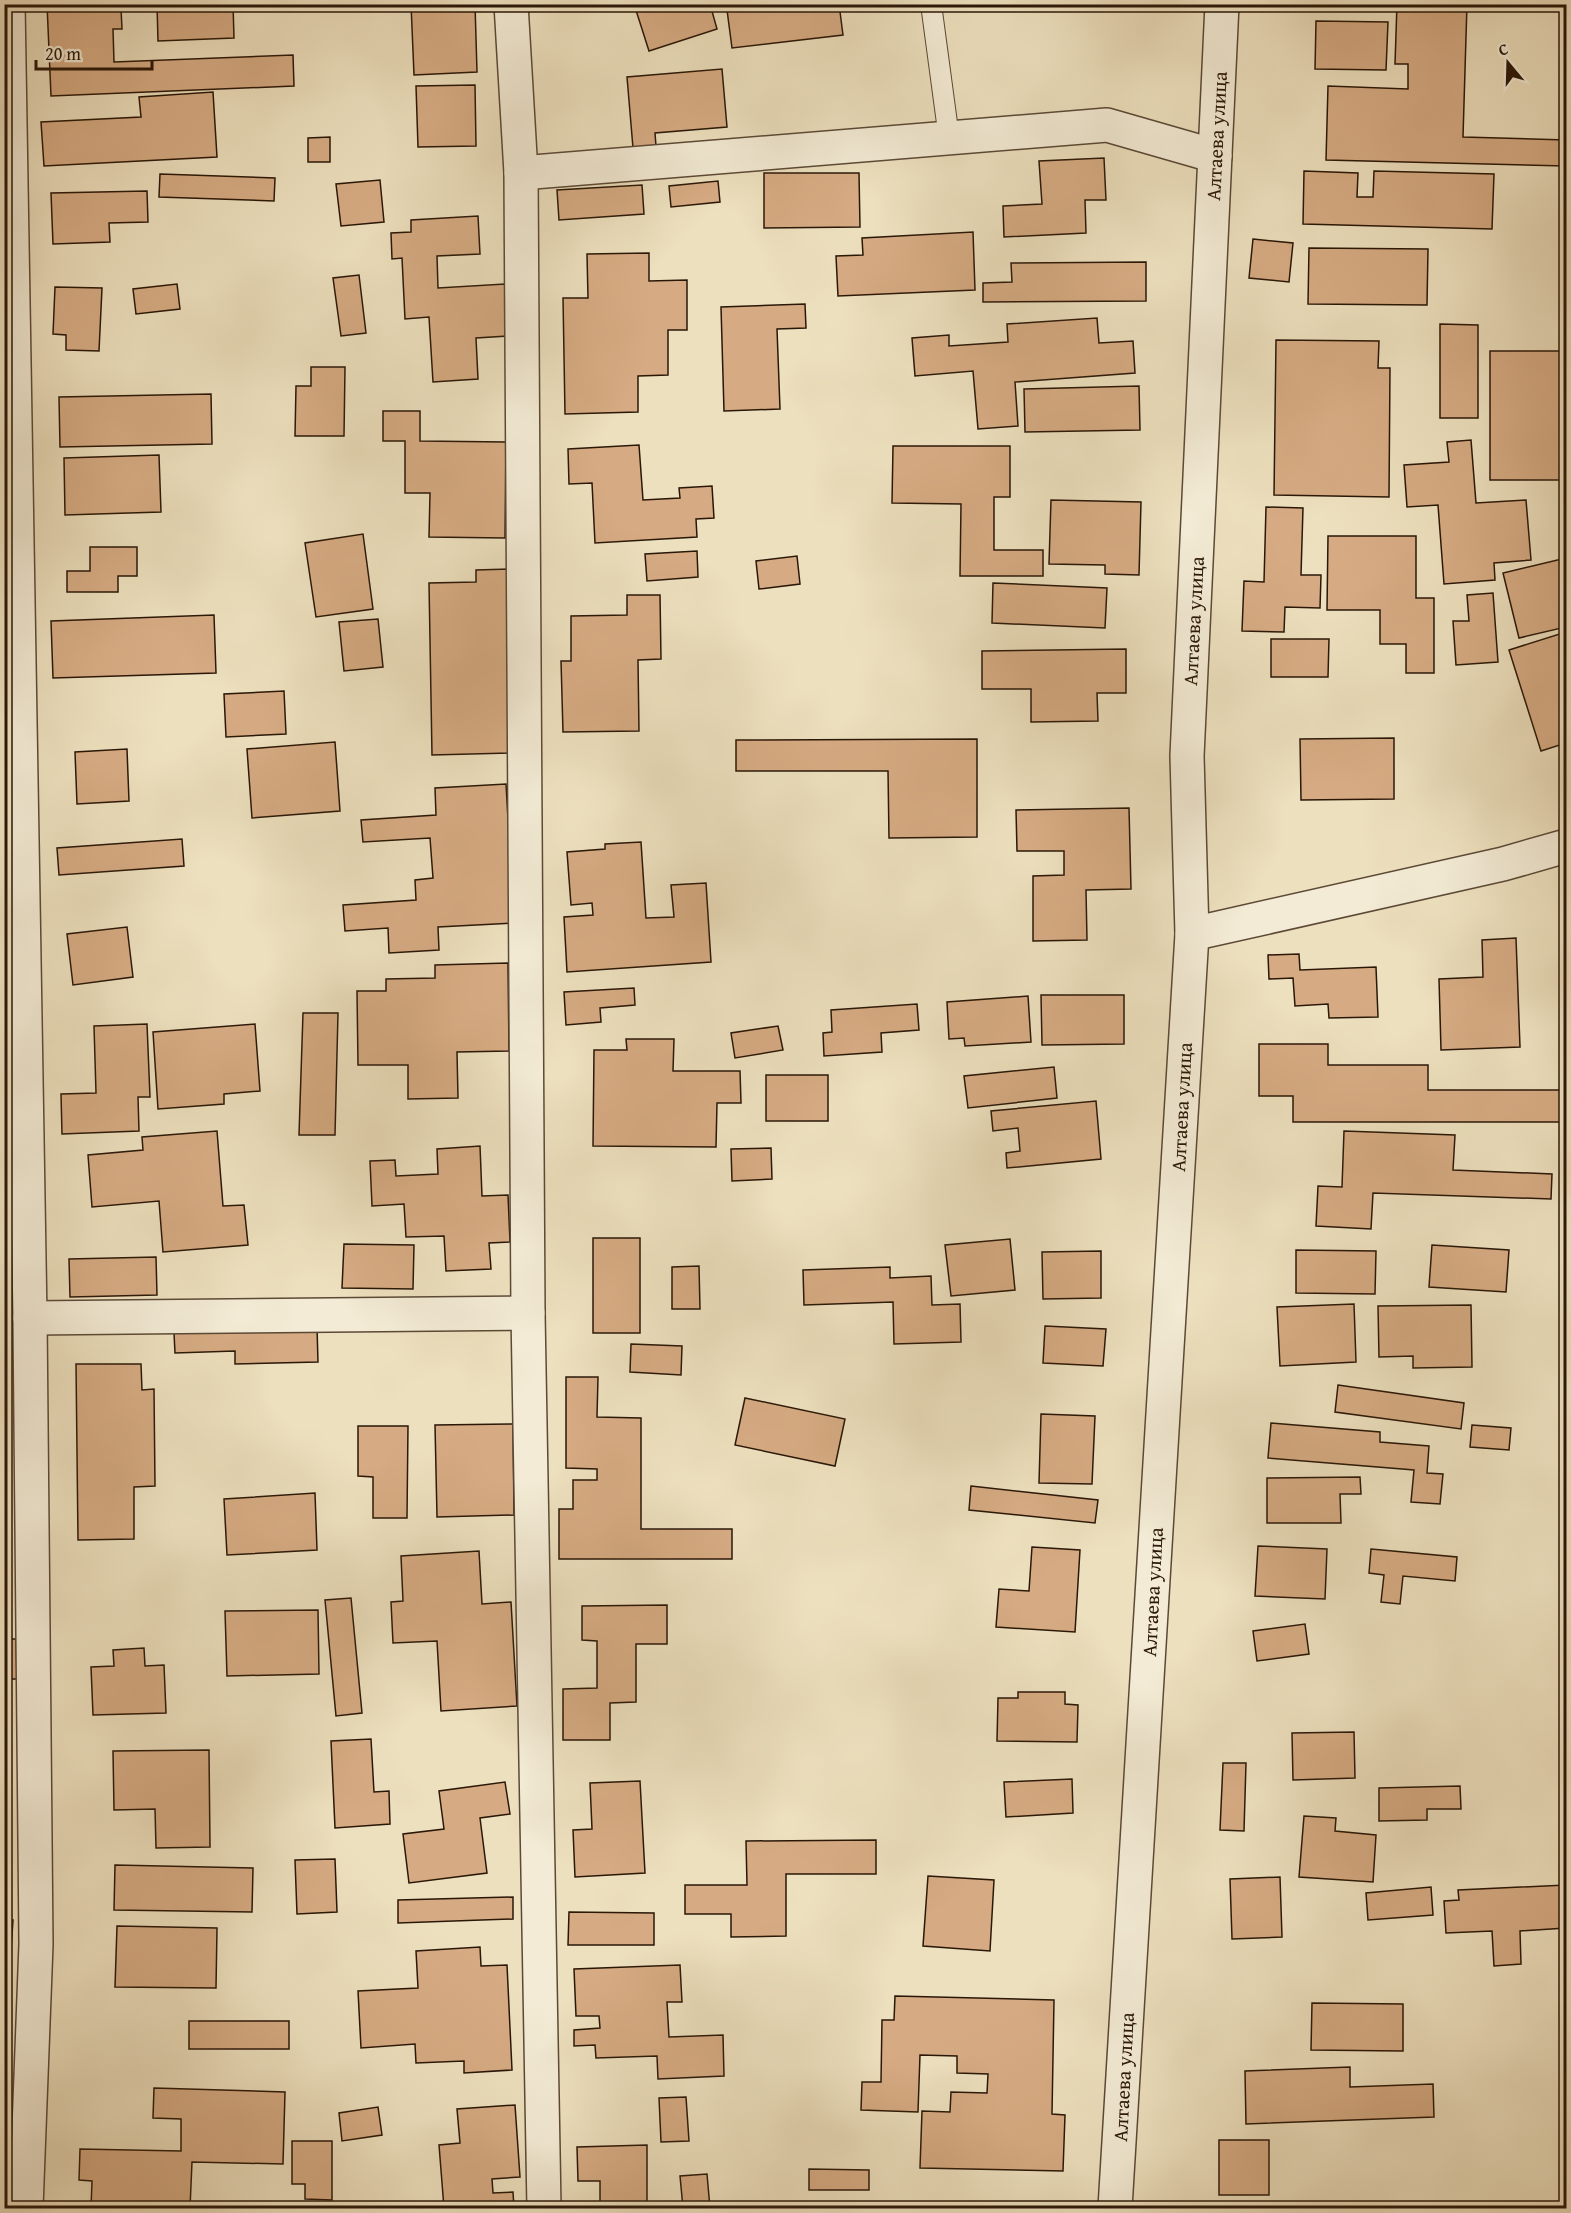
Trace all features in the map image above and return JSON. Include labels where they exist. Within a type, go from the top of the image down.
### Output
[{"type":"street","points":[[8,4],[30,1318],[36,1944],[26,2208]]},
{"type":"street","points":[[511,4],[521,173],[528,1313],[544,2208]]},
{"type":"street","name":"Алтаева улица","points":[[1115,2208],[1192,934],[1187,756],[1222,4]]},
{"type":"street","points":[[521,173],[1107,125],[1215,156]]},
{"type":"street","points":[[1192,934],[1503,864],[1566,846]]},
{"type":"street","points":[[30,1318],[528,1313]]},
{"type":"lane","points":[[931,4],[949,138]]},
{"type":"building","points":[[47,4],[70,4],[70,10],[121,8],[122,29],[113,29],[114,62],[293,55],[294,86],[51,96]]},
{"type":"building","points":[[157,4],[233,4],[234,38],[158,41]]},
{"type":"building","points":[[411,4],[475,4],[477,72],[414,75]]},
{"type":"building","points":[[634,4],[710,4],[717,29],[649,51]]},
{"type":"building","points":[[748,4],[839,4],[843,35],[732,48],[727,10],[748,7]]},
{"type":"building","points":[[1397,4],[1467,4],[1463,137],[1566,140],[1565,166],[1326,160],[1328,86],[1408,89],[1408,64],[1395,64]]},
{"type":"building","points":[[1316,21],[1388,22],[1386,70],[1315,69]]},
{"type":"building","points":[[722,69],[727,127],[655,133],[656,146],[633,148],[627,77]]},
{"type":"building","points":[[475,85],[476,146],[418,147],[416,86]]},
{"type":"building","points":[[213,92],[217,157],[44,166],[41,122],[141,117],[139,97]]},
{"type":"building","points":[[330,137],[330,162],[308,162],[308,138]]},
{"type":"building","points":[[1104,158],[1106,200],[1085,200],[1086,233],[1004,237],[1003,206],[1042,204],[1039,161]]},
{"type":"building","points":[[1304,171],[1358,173],[1357,197],[1373,197],[1374,171],[1494,174],[1492,229],[1303,224]]},
{"type":"building","points":[[764,173],[859,173],[860,227],[764,228]]},
{"type":"building","points":[[160,174],[275,178],[274,201],[159,197]]},
{"type":"building","points":[[380,180],[384,222],[341,226],[336,184]]},
{"type":"building","points":[[718,181],[720,202],[671,207],[669,186]]},
{"type":"building","points":[[642,185],[644,214],[559,220],[557,190]]},
{"type":"building","points":[[147,191],[148,222],[109,223],[110,242],[53,244],[51,193]]},
{"type":"building","points":[[478,216],[480,254],[437,256],[438,288],[505,284],[508,336],[476,338],[478,379],[433,382],[429,317],[405,319],[402,258],[392,259],[391,233],[411,232],[411,220]]},
{"type":"building","points":[[973,232],[975,290],[838,296],[836,256],[863,255],[862,238]]},
{"type":"building","points":[[1253,239],[1293,243],[1289,282],[1249,278]]},
{"type":"building","points":[[1309,248],[1428,249],[1427,305],[1308,304]]},
{"type":"building","points":[[649,253],[649,281],[687,280],[687,330],[668,330],[668,375],[638,376],[638,412],[565,414],[563,298],[588,298],[587,254]]},
{"type":"building","points":[[1146,262],[1146,301],[983,302],[983,283],[1012,282],[1011,263]]},
{"type":"building","points":[[359,275],[366,333],[341,336],[333,278]]},
{"type":"building","points":[[177,284],[180,309],[136,314],[133,289]]},
{"type":"building","points":[[55,287],[102,288],[99,351],[66,350],[66,335],[53,334]]},
{"type":"building","points":[[805,304],[806,328],[777,329],[780,409],[724,411],[721,307]]},
{"type":"building","points":[[1097,318],[1099,343],[1133,341],[1135,373],[1015,382],[1018,426],[978,429],[973,371],[915,376],[912,338],[949,335],[949,346],[1008,342],[1007,324]]},
{"type":"building","points":[[1440,324],[1478,325],[1478,418],[1440,418]]},
{"type":"building","points":[[1276,340],[1379,341],[1378,368],[1390,368],[1389,497],[1274,495]]},
{"type":"building","points":[[1490,351],[1566,351],[1566,480],[1490,480]]},
{"type":"building","points":[[311,367],[345,367],[344,436],[295,436],[296,386],[311,386]]},
{"type":"building","points":[[1139,386],[1140,430],[1025,432],[1024,389]]},
{"type":"building","points":[[211,394],[212,444],[60,447],[59,397]]},
{"type":"building","points":[[383,411],[420,411],[420,441],[506,442],[505,538],[429,537],[430,493],[405,493],[405,441],[383,441]]},
{"type":"building","points":[[1471,440],[1476,503],[1526,500],[1531,560],[1494,563],[1495,580],[1444,584],[1438,505],[1407,507],[1404,465],[1449,462],[1447,442]]},
{"type":"building","points":[[639,445],[643,500],[680,498],[679,488],[712,486],[714,518],[696,519],[697,537],[595,543],[592,483],[569,484],[568,449]]},
{"type":"building","points":[[893,446],[1010,446],[1010,497],[994,497],[994,550],[1043,550],[1043,576],[960,576],[961,504],[892,503]]},
{"type":"building","points":[[159,455],[161,512],[65,515],[64,458]]},
{"type":"building","points":[[1051,500],[1141,502],[1139,575],[1105,574],[1105,565],[1049,564]]},
{"type":"building","points":[[1266,507],[1303,508],[1301,575],[1321,575],[1320,608],[1285,607],[1284,632],[1242,631],[1244,581],[1264,582]]},
{"type":"building","points":[[363,534],[373,609],[316,617],[305,543]]},
{"type":"building","points":[[1328,536],[1416,536],[1416,598],[1434,598],[1434,673],[1406,673],[1406,644],[1380,644],[1380,610],[1327,610]]},
{"type":"building","points":[[90,547],[137,547],[137,576],[118,576],[118,592],[67,592],[67,571],[90,571]]},
{"type":"building","points":[[697,551],[698,577],[647,581],[645,554]]},
{"type":"building","points":[[797,556],[800,584],[759,589],[756,561]]},
{"type":"building","points":[[1566,558],[1566,627],[1519,638],[1503,573]]},
{"type":"building","points":[[510,569],[513,753],[432,755],[429,583],[476,582],[476,570]]},
{"type":"building","points":[[993,583],[1107,588],[1105,628],[992,623]]},
{"type":"building","points":[[1493,593],[1498,662],[1456,665],[1453,621],[1469,621],[1467,595]]},
{"type":"building","points":[[627,595],[660,595],[661,659],[638,660],[639,731],[563,732],[561,661],[571,661],[571,616],[627,615]]},
{"type":"building","points":[[214,615],[216,673],[53,678],[51,621]]},
{"type":"building","points":[[378,619],[383,667],[344,671],[339,622]]},
{"type":"building","points":[[1566,632],[1566,743],[1541,751],[1509,650]]},
{"type":"building","points":[[1271,639],[1329,639],[1328,677],[1271,677]]},
{"type":"building","points":[[1126,649],[1126,693],[1097,693],[1098,721],[1031,722],[1031,689],[982,689],[982,651]]},
{"type":"building","points":[[284,691],[286,734],[226,737],[224,694]]},
{"type":"building","points":[[1394,738],[1394,799],[1301,800],[1300,739]]},
{"type":"building","points":[[977,739],[977,837],[889,838],[888,771],[736,771],[736,740]]},
{"type":"building","points":[[335,742],[340,811],[252,818],[247,749]]},
{"type":"building","points":[[127,749],[129,801],[77,804],[75,752]]},
{"type":"building","points":[[506,784],[514,923],[438,927],[439,950],[389,953],[388,928],[345,931],[343,905],[416,900],[415,880],[433,878],[430,838],[363,842],[361,820],[436,815],[435,788]]},
{"type":"building","points":[[1129,808],[1131,889],[1086,890],[1087,940],[1033,941],[1033,876],[1064,875],[1064,851],[1017,851],[1016,810]]},
{"type":"building","points":[[182,839],[184,866],[59,875],[57,848]]},
{"type":"building","points":[[641,842],[646,918],[674,917],[671,885],[706,883],[711,962],[567,972],[564,917],[593,915],[592,903],[571,905],[567,852],[605,849],[605,844]]},
{"type":"building","points":[[127,927],[133,977],[73,985],[67,934]]},
{"type":"building","points":[[1516,938],[1520,1047],[1441,1050],[1439,979],[1483,977],[1482,940]]},
{"type":"building","points":[[1299,954],[1300,970],[1376,967],[1378,1017],[1329,1018],[1328,1004],[1295,1006],[1293,978],[1269,979],[1268,955]]},
{"type":"building","points":[[508,963],[509,1051],[457,1052],[458,1098],[408,1099],[408,1065],[358,1065],[357,991],[386,991],[386,979],[435,978],[435,965]]},
{"type":"building","points":[[634,988],[635,1005],[600,1008],[601,1022],[566,1025],[564,992]]},
{"type":"building","points":[[1041,995],[1124,995],[1124,1044],[1042,1045]]},
{"type":"building","points":[[1028,996],[1031,1042],[965,1046],[964,1038],[949,1039],[947,1002]]},
{"type":"building","points":[[917,1004],[919,1030],[881,1033],[882,1052],[824,1056],[823,1033],[832,1032],[831,1010]]},
{"type":"building","points":[[303,1013],[338,1013],[335,1135],[299,1135]]},
{"type":"building","points":[[147,1024],[150,1097],[138,1097],[139,1131],[62,1134],[61,1094],[96,1093],[94,1026]]},
{"type":"building","points":[[255,1024],[260,1091],[224,1094],[224,1104],[158,1109],[153,1032]]},
{"type":"building","points":[[778,1026],[783,1050],[735,1058],[731,1033]]},
{"type":"building","points":[[626,1039],[674,1039],[673,1071],[740,1071],[741,1103],[717,1103],[716,1147],[593,1146],[594,1050],[627,1050]]},
{"type":"building","points":[[1259,1044],[1328,1044],[1328,1065],[1428,1065],[1428,1090],[1566,1090],[1566,1122],[1293,1122],[1293,1096],[1259,1096]]},
{"type":"building","points":[[1054,1067],[1057,1098],[968,1108],[964,1076]]},
{"type":"building","points":[[766,1075],[828,1075],[828,1121],[766,1121]]},
{"type":"building","points":[[1096,1101],[1101,1159],[1007,1168],[1006,1153],[1020,1151],[1018,1128],[993,1131],[991,1111]]},
{"type":"building","points":[[217,1131],[223,1206],[244,1205],[248,1245],[163,1252],[159,1201],[92,1207],[88,1155],[143,1150],[142,1137]]},
{"type":"building","points":[[1344,1131],[1455,1135],[1453,1170],[1552,1174],[1551,1199],[1373,1193],[1371,1229],[1316,1226],[1318,1186],[1342,1187]]},
{"type":"building","points":[[480,1146],[482,1196],[508,1195],[510,1242],[489,1243],[491,1269],[446,1271],[444,1236],[406,1237],[404,1204],[372,1206],[370,1161],[395,1160],[396,1176],[438,1174],[437,1149]]},
{"type":"building","points":[[771,1148],[772,1179],[732,1181],[731,1149]]},
{"type":"building","points":[[593,1238],[640,1238],[640,1333],[593,1333]]},
{"type":"building","points":[[1010,1239],[1015,1290],[951,1296],[945,1245]]},
{"type":"building","points":[[344,1244],[414,1245],[413,1289],[342,1288]]},
{"type":"building","points":[[1432,1245],[1509,1250],[1506,1292],[1429,1287]]},
{"type":"building","points":[[1296,1250],[1376,1251],[1375,1294],[1296,1293]]},
{"type":"building","points":[[1101,1251],[1101,1298],[1043,1299],[1042,1252]]},
{"type":"building","points":[[156,1257],[157,1295],[70,1297],[69,1259]]},
{"type":"building","points":[[699,1266],[700,1309],[672,1309],[672,1267]]},
{"type":"building","points":[[890,1267],[890,1278],[931,1276],[932,1305],[960,1304],[961,1342],[894,1344],[893,1302],[804,1305],[803,1270]]},
{"type":"building","points":[[1354,1304],[1356,1362],[1280,1366],[1277,1307]]},
{"type":"building","points":[[1471,1305],[1472,1367],[1413,1368],[1413,1356],[1379,1357],[1378,1306]]},
{"type":"building","points":[[1045,1326],[1106,1329],[1103,1366],[1043,1363]]},
{"type":"building","points":[[317,1327],[318,1362],[235,1364],[235,1351],[175,1353],[174,1333]]},
{"type":"building","points":[[631,1344],[682,1346],[681,1375],[630,1372]]},
{"type":"building","points":[[76,1364],[141,1364],[142,1390],[154,1389],[155,1486],[134,1487],[134,1539],[78,1540]]},
{"type":"building","points":[[566,1377],[598,1377],[597,1417],[641,1418],[641,1529],[732,1529],[732,1559],[559,1559],[559,1509],[573,1509],[573,1480],[597,1480],[597,1469],[566,1468]]},
{"type":"building","points":[[1338,1385],[1464,1403],[1461,1429],[1335,1412]]},
{"type":"building","points":[[745,1398],[845,1419],[835,1466],[735,1445]]},
{"type":"building","points":[[1041,1414],[1095,1416],[1092,1484],[1039,1483]]},
{"type":"building","points":[[1271,1423],[1380,1432],[1380,1442],[1429,1446],[1427,1473],[1443,1474],[1440,1504],[1411,1502],[1414,1470],[1268,1458]]},
{"type":"building","points":[[513,1424],[514,1515],[437,1517],[435,1425]]},
{"type":"building","points":[[1472,1425],[1511,1428],[1509,1450],[1470,1447]]},
{"type":"building","points":[[358,1426],[408,1426],[407,1518],[373,1518],[373,1477],[358,1476]]},
{"type":"building","points":[[1360,1477],[1361,1494],[1340,1494],[1341,1523],[1267,1523],[1267,1478]]},
{"type":"building","points":[[971,1486],[1098,1500],[1095,1523],[969,1510]]},
{"type":"building","points":[[315,1493],[317,1550],[227,1555],[224,1499]]},
{"type":"building","points":[[1258,1546],[1327,1549],[1325,1599],[1255,1596]]},
{"type":"building","points":[[1032,1547],[1080,1550],[1075,1632],[996,1627],[999,1589],[1029,1591]]},
{"type":"building","points":[[1371,1549],[1457,1557],[1455,1581],[1403,1576],[1400,1604],[1381,1602],[1384,1575],[1369,1573]]},
{"type":"building","points":[[479,1551],[482,1604],[511,1602],[517,1706],[441,1711],[437,1641],[393,1643],[391,1602],[403,1601],[401,1556]]},
{"type":"building","points":[[351,1598],[362,1713],[336,1716],[325,1600]]},
{"type":"building","points":[[667,1605],[667,1644],[636,1644],[636,1702],[610,1703],[610,1740],[563,1740],[563,1689],[597,1688],[597,1641],[582,1640],[582,1606]]},
{"type":"building","points":[[318,1610],[319,1674],[227,1676],[225,1611]]},
{"type":"building","points":[[1305,1624],[1309,1654],[1257,1661],[1253,1631]]},
{"type":"building","points":[[4,1639],[16,1639],[17,1679],[4,1679]]},
{"type":"building","points":[[144,1648],[145,1666],[164,1665],[166,1713],[93,1715],[91,1667],[114,1666],[113,1650]]},
{"type":"building","points":[[1018,1692],[1065,1692],[1065,1704],[1078,1705],[1077,1742],[997,1741],[998,1698],[1018,1698]]},
{"type":"building","points":[[1354,1732],[1355,1778],[1293,1780],[1292,1733]]},
{"type":"building","points":[[371,1739],[374,1792],[389,1791],[390,1824],[335,1828],[331,1741]]},
{"type":"building","points":[[209,1750],[210,1847],[156,1848],[155,1809],[114,1810],[113,1751]]},
{"type":"building","points":[[1223,1763],[1246,1763],[1244,1831],[1220,1830]]},
{"type":"building","points":[[1072,1779],[1073,1813],[1006,1817],[1004,1782]]},
{"type":"building","points":[[640,1781],[645,1873],[575,1877],[573,1830],[592,1829],[590,1783]]},
{"type":"building","points":[[505,1782],[510,1814],[480,1818],[487,1873],[409,1883],[403,1834],[444,1829],[439,1791]]},
{"type":"building","points":[[1460,1786],[1461,1809],[1427,1809],[1427,1820],[1379,1821],[1379,1788]]},
{"type":"building","points":[[1304,1816],[1336,1818],[1335,1831],[1376,1835],[1373,1882],[1299,1877]]},
{"type":"building","points":[[876,1840],[876,1874],[786,1874],[786,1936],[731,1937],[731,1914],[685,1914],[685,1885],[747,1885],[746,1841]]},
{"type":"building","points":[[335,1859],[337,1912],[297,1914],[295,1860]]},
{"type":"building","points":[[115,1865],[253,1868],[252,1912],[114,1910]]},
{"type":"building","points":[[928,1876],[994,1880],[990,1951],[923,1946]]},
{"type":"building","points":[[1280,1877],[1282,1937],[1232,1939],[1230,1879]]},
{"type":"building","points":[[1566,1885],[1566,1928],[1520,1931],[1521,1964],[1494,1966],[1492,1931],[1446,1933],[1444,1901],[1459,1900],[1458,1890]]},
{"type":"building","points":[[1431,1887],[1433,1915],[1368,1920],[1366,1893]]},
{"type":"building","points":[[513,1897],[513,1919],[398,1923],[398,1900]]},
{"type":"building","points":[[569,1912],[654,1913],[654,1945],[568,1945]]},
{"type":"building","points":[[4,1920],[13,1920],[11,1950],[4,1950]]},
{"type":"building","points":[[117,1926],[217,1928],[216,1988],[115,1987]]},
{"type":"building","points":[[480,1947],[481,1966],[507,1965],[512,2070],[464,2073],[464,2061],[416,2063],[415,2044],[361,2048],[358,1991],[418,1988],[416,1951]]},
{"type":"building","points":[[680,1965],[682,2002],[667,2002],[669,2037],[723,2035],[724,2076],[658,2079],[657,2056],[596,2058],[595,2045],[574,2046],[574,2030],[600,2028],[599,2016],[576,2016],[574,1969]]},
{"type":"building","points":[[895,1996],[1054,2000],[1052,2114],[1065,2115],[1063,2171],[920,2168],[922,2111],[950,2112],[951,2092],[987,2093],[988,2074],[957,2073],[957,2056],[920,2055],[918,2112],[861,2110],[862,2082],[881,2082],[882,2020],[894,2020]]},
{"type":"building","points":[[1312,2003],[1403,2004],[1403,2051],[1311,2050]]},
{"type":"building","points":[[189,2021],[289,2021],[289,2049],[189,2049]]},
{"type":"building","points":[[1350,2067],[1350,2087],[1433,2084],[1434,2117],[1246,2124],[1245,2071]]},
{"type":"building","points":[[154,2088],[285,2092],[283,2164],[192,2162],[190,2208],[91,2208],[92,2181],[79,2180],[80,2149],[181,2151],[181,2119],[153,2118]]},
{"type":"building","points":[[686,2097],[689,2141],[661,2142],[659,2098]]},
{"type":"building","points":[[515,2105],[520,2177],[492,2179],[493,2193],[513,2192],[514,2208],[444,2208],[439,2145],[460,2143],[457,2109]]},
{"type":"building","points":[[378,2107],[382,2135],[342,2141],[339,2113]]},
{"type":"building","points":[[1219,2140],[1269,2140],[1269,2195],[1219,2195]]},
{"type":"building","points":[[292,2141],[332,2141],[332,2200],[305,2199],[305,2184],[292,2184]]},
{"type":"building","points":[[647,2145],[647,2207],[600,2208],[600,2181],[578,2181],[577,2147]]},
{"type":"building","points":[[809,2169],[869,2170],[869,2190],[809,2190]]},
{"type":"building","points":[[707,2174],[710,2208],[683,2208],[680,2176]]}]
